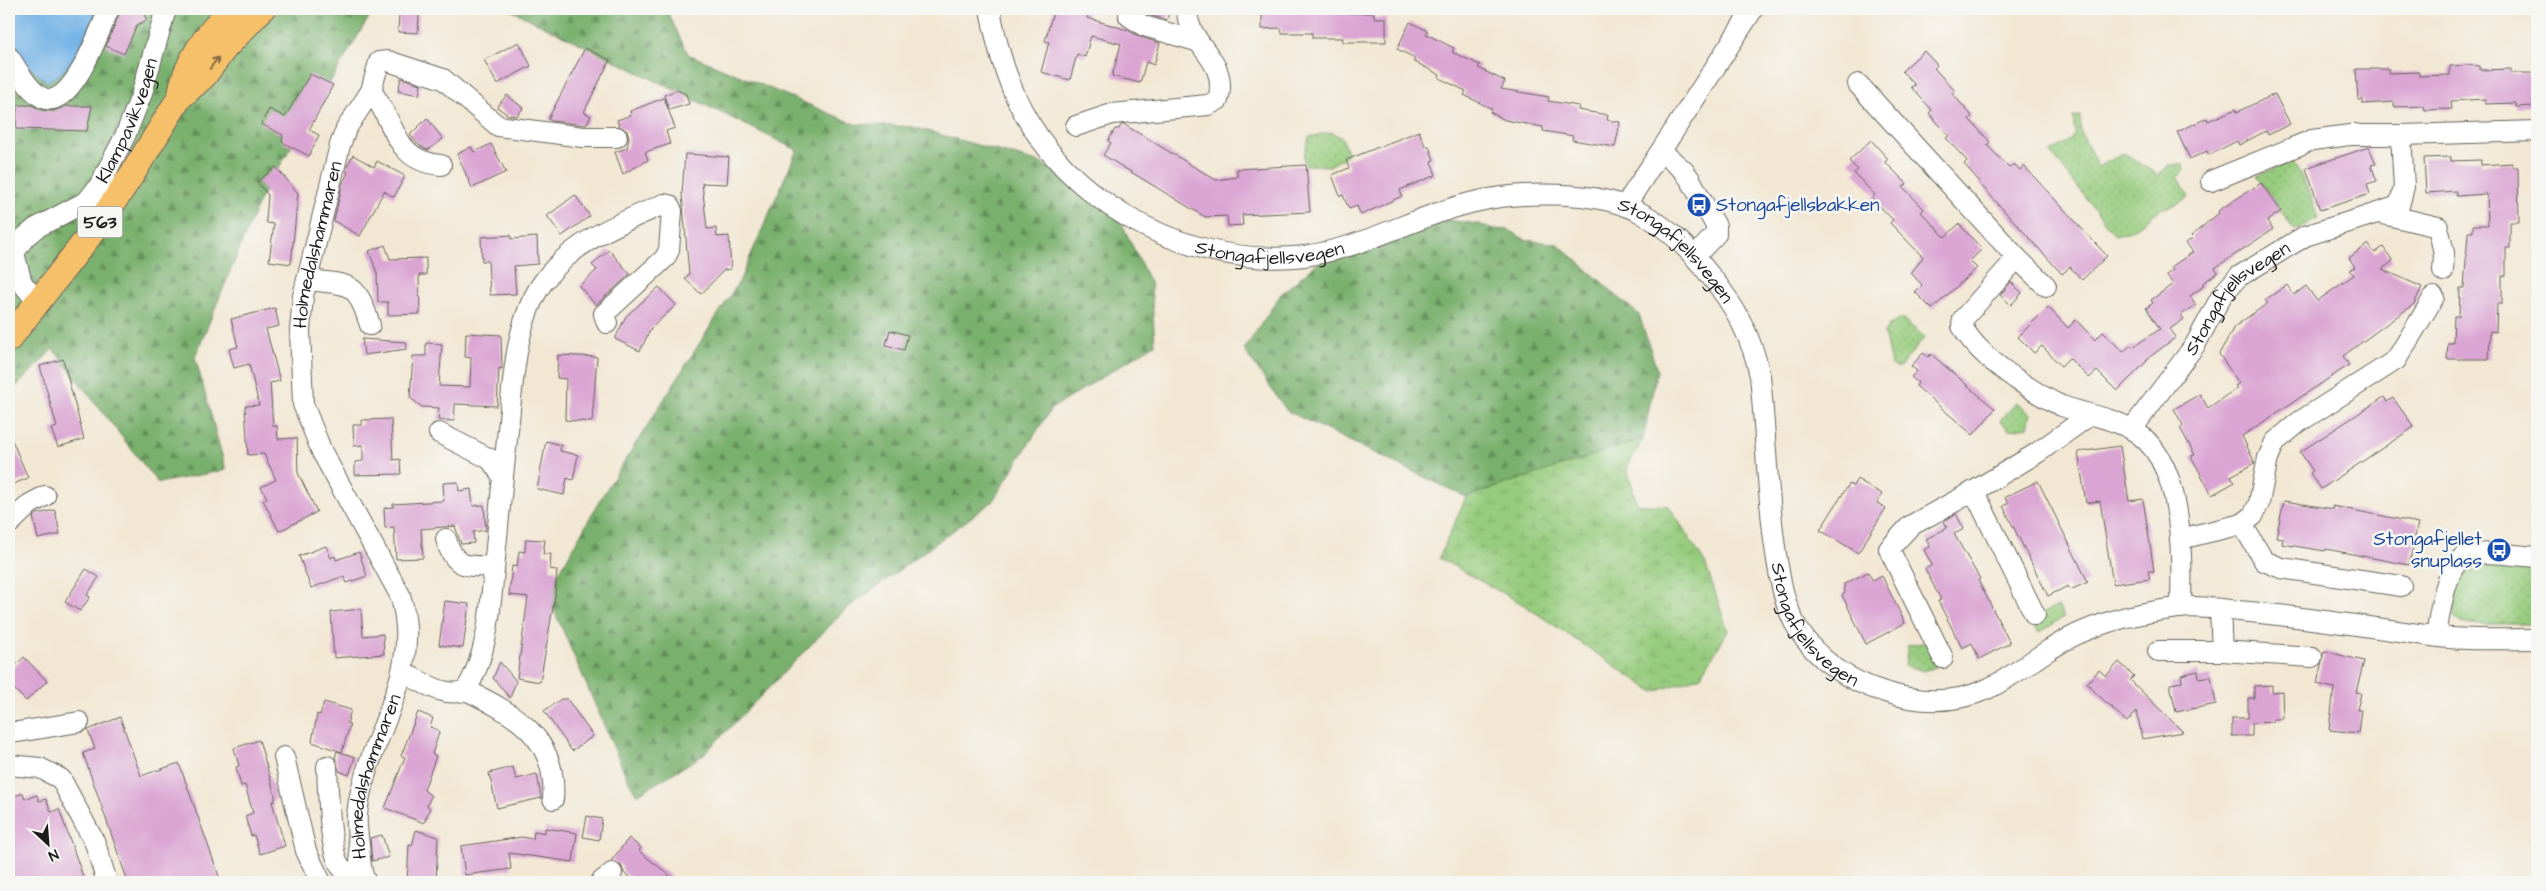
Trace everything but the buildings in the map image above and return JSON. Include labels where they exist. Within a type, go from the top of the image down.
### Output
[{"type":"main road","name":"Klampavikvegen","points":[[180,97],[182,80],[188,67],[208,36],[231,9]]},
{"type":"main road","name":"Klampavikvegen","points":[[9,339],[79,251],[121,192],[180,97],[204,76],[224,49],[262,9]]},
{"type":"street","points":[[9,57],[38,94],[50,100],[63,96],[74,83],[109,9]]},
{"type":"street","name":"Klampavikvegen","points":[[38,302],[22,283],[14,253],[25,237],[36,228],[87,201],[99,186],[126,136],[166,9]]},
{"type":"street","name":"Stongafjellsvegen","points":[[990,9],[1000,54],[1019,103],[1039,137],[1053,154],[1089,189],[1118,210],[1164,235],[1190,246],[1219,254],[1268,258],[1324,253],[1349,247],[1471,202],[1526,195],[1588,198],[1625,206],[1660,224],[1695,256],[1735,308],[1755,354],[1760,376],[1772,529],[1783,593],[1799,630],[1811,648],[1853,680],[1905,699],[1933,702],[1960,698],[1986,690],[2016,673],[2057,644],[2097,624],[2132,615],[2182,608],[2360,624],[2436,636],[2537,639]]},
{"type":"street","points":[[1130,9],[1129,16],[1144,26],[1196,40]]},
{"type":"street","points":[[1076,126],[1112,114],[1208,105],[1218,100],[1221,81],[1216,66],[1196,40],[1187,19],[1187,9]]},
{"type":"street","points":[[1625,206],[1753,9]]},
{"type":"street","name":"Holmedalshammaren","points":[[364,877],[357,815],[364,785],[402,672],[406,634],[404,606],[380,556],[351,508],[322,452],[303,404],[300,330],[303,296],[340,145],[346,129],[371,91],[379,62],[388,61],[443,79],[498,126],[583,137],[617,137]]},
{"type":"street","points":[[1858,84],[2017,258],[2046,286]]},
{"type":"street","points":[[371,91],[383,105],[406,152],[424,164],[441,165]]},
{"type":"street","points":[[2211,181],[2312,140],[2350,136],[2537,131]]},
{"type":"street","name":"Stongafjellsvegen","points":[[2132,429],[2195,345],[2222,295],[2238,277],[2305,236],[2400,206],[2404,186],[2401,135]]},
{"type":"street","points":[[1661,151],[1686,174],[1716,226],[1716,234],[1695,256]]},
{"type":"street","points":[[466,690],[475,671],[490,618],[516,349],[537,291],[554,269],[581,245],[618,223],[664,204],[669,205],[672,211],[669,250],[654,269],[604,314],[607,323]]},
{"type":"street","points":[[2377,212],[2438,227],[2444,253],[2444,271]]},
{"type":"street","points":[[2017,258],[1971,308],[1963,319],[1962,326],[1973,343],[2007,373],[2037,394],[2062,405],[2132,429],[2152,447],[2169,479],[2180,539],[2182,608]]},
{"type":"street","points":[[308,280],[346,285],[354,288],[363,304],[370,325]]},
{"type":"street","points":[[2180,539],[2242,524],[2253,516],[2259,503],[2268,458],[2275,442],[2299,422],[2396,360],[2434,297]]},
{"type":"street","points":[[1943,658],[1889,549],[1910,526],[1974,491],[2037,453],[2090,415]]},
{"type":"street","points":[[439,433],[490,459],[503,477]]},
{"type":"street","points":[[1974,491],[2035,615]]},
{"type":"street","points":[[9,524],[30,504],[45,496]]},
{"type":"street","points":[[2242,524],[2264,560],[2281,568],[2402,586]]},
{"type":"street","points":[[446,539],[449,551],[459,562],[470,567],[494,566]]},
{"type":"street","points":[[2436,636],[2440,610],[2449,577],[2456,563],[2462,558],[2476,554],[2537,557]]},
{"type":"street","points":[[2220,610],[2222,651]]},
{"type":"street","points":[[2158,651],[2222,651],[2312,657]]},
{"type":"street","name":"Holmedalshammaren","points":[[402,672],[450,692],[466,690],[518,720],[539,740],[546,751],[553,772],[553,799]]},
{"type":"street","points":[[9,732],[79,722]]},
{"type":"street","points":[[284,758],[306,851],[321,882]]},
{"type":"street","points":[[9,765],[40,768],[56,775],[118,882]]},
{"type":"street","points":[[327,766],[331,826],[336,858],[341,868],[349,873],[364,877]]},
{"type":"street","points":[[98,850],[107,882]]},
{"type":"green space","points":[[97,9],[374,9],[260,199],[195,357],[226,470],[158,483],[53,349],[9,394],[9,51],[76,56]]},
{"type":"green space","points":[[509,9],[666,9],[688,54],[855,124],[913,127],[1041,163],[1114,207],[1151,285],[1155,344],[1051,409],[992,502],[846,609],[703,755],[637,795],[627,778],[547,594],[601,498],[740,280],[797,150]]},
{"type":"green space","points":[[2081,116],[2080,130],[2098,167],[2124,153],[2158,175],[2169,165],[2184,165],[2185,170],[2177,178],[2188,193],[2188,197],[2177,204],[2161,209],[2131,231],[2115,235],[2050,152],[2068,142],[2075,134],[2073,117]]},
{"type":"green space","points":[[1331,132],[1342,138],[1348,155],[1330,166],[1306,165],[1303,157],[1309,137]]},
{"type":"green space","points":[[2293,161],[2308,189],[2318,219],[2294,230],[2257,176]]},
{"type":"green space","points":[[1448,220],[1508,230],[1526,240],[1558,244],[1639,315],[1657,370],[1643,439],[1466,497],[1287,411],[1244,350],[1281,294],[1336,247]]},
{"type":"green space","points":[[1901,318],[1925,337],[1898,369],[1891,364],[1884,333],[1888,326]]},
{"type":"green space","points":[[2016,403],[2031,414],[2028,427],[2009,430],[2000,421]]},
{"type":"green space","points":[[1643,439],[1627,468],[1637,504],[1669,506],[1705,563],[1728,631],[1701,676],[1654,692],[1524,605],[1439,558],[1466,497]]},
{"type":"green space","points":[[2477,564],[2537,568],[2537,624],[2461,624],[2454,617],[2455,585],[2462,573]]},
{"type":"green space","points":[[2058,606],[2064,617],[2039,633],[2030,619]]},
{"type":"green space","points":[[1929,642],[1936,667],[1923,671],[1905,665],[1908,645]]},
{"type":"water","points":[[9,9],[97,9],[84,40],[72,60],[65,69],[47,82],[9,51]]},
{"type":"place","name":"Stongafjellsbakken","points":[[1699,205]]},
{"type":"place","name":"Stongafjellet snuplass","points":[[2499,550]]}]
